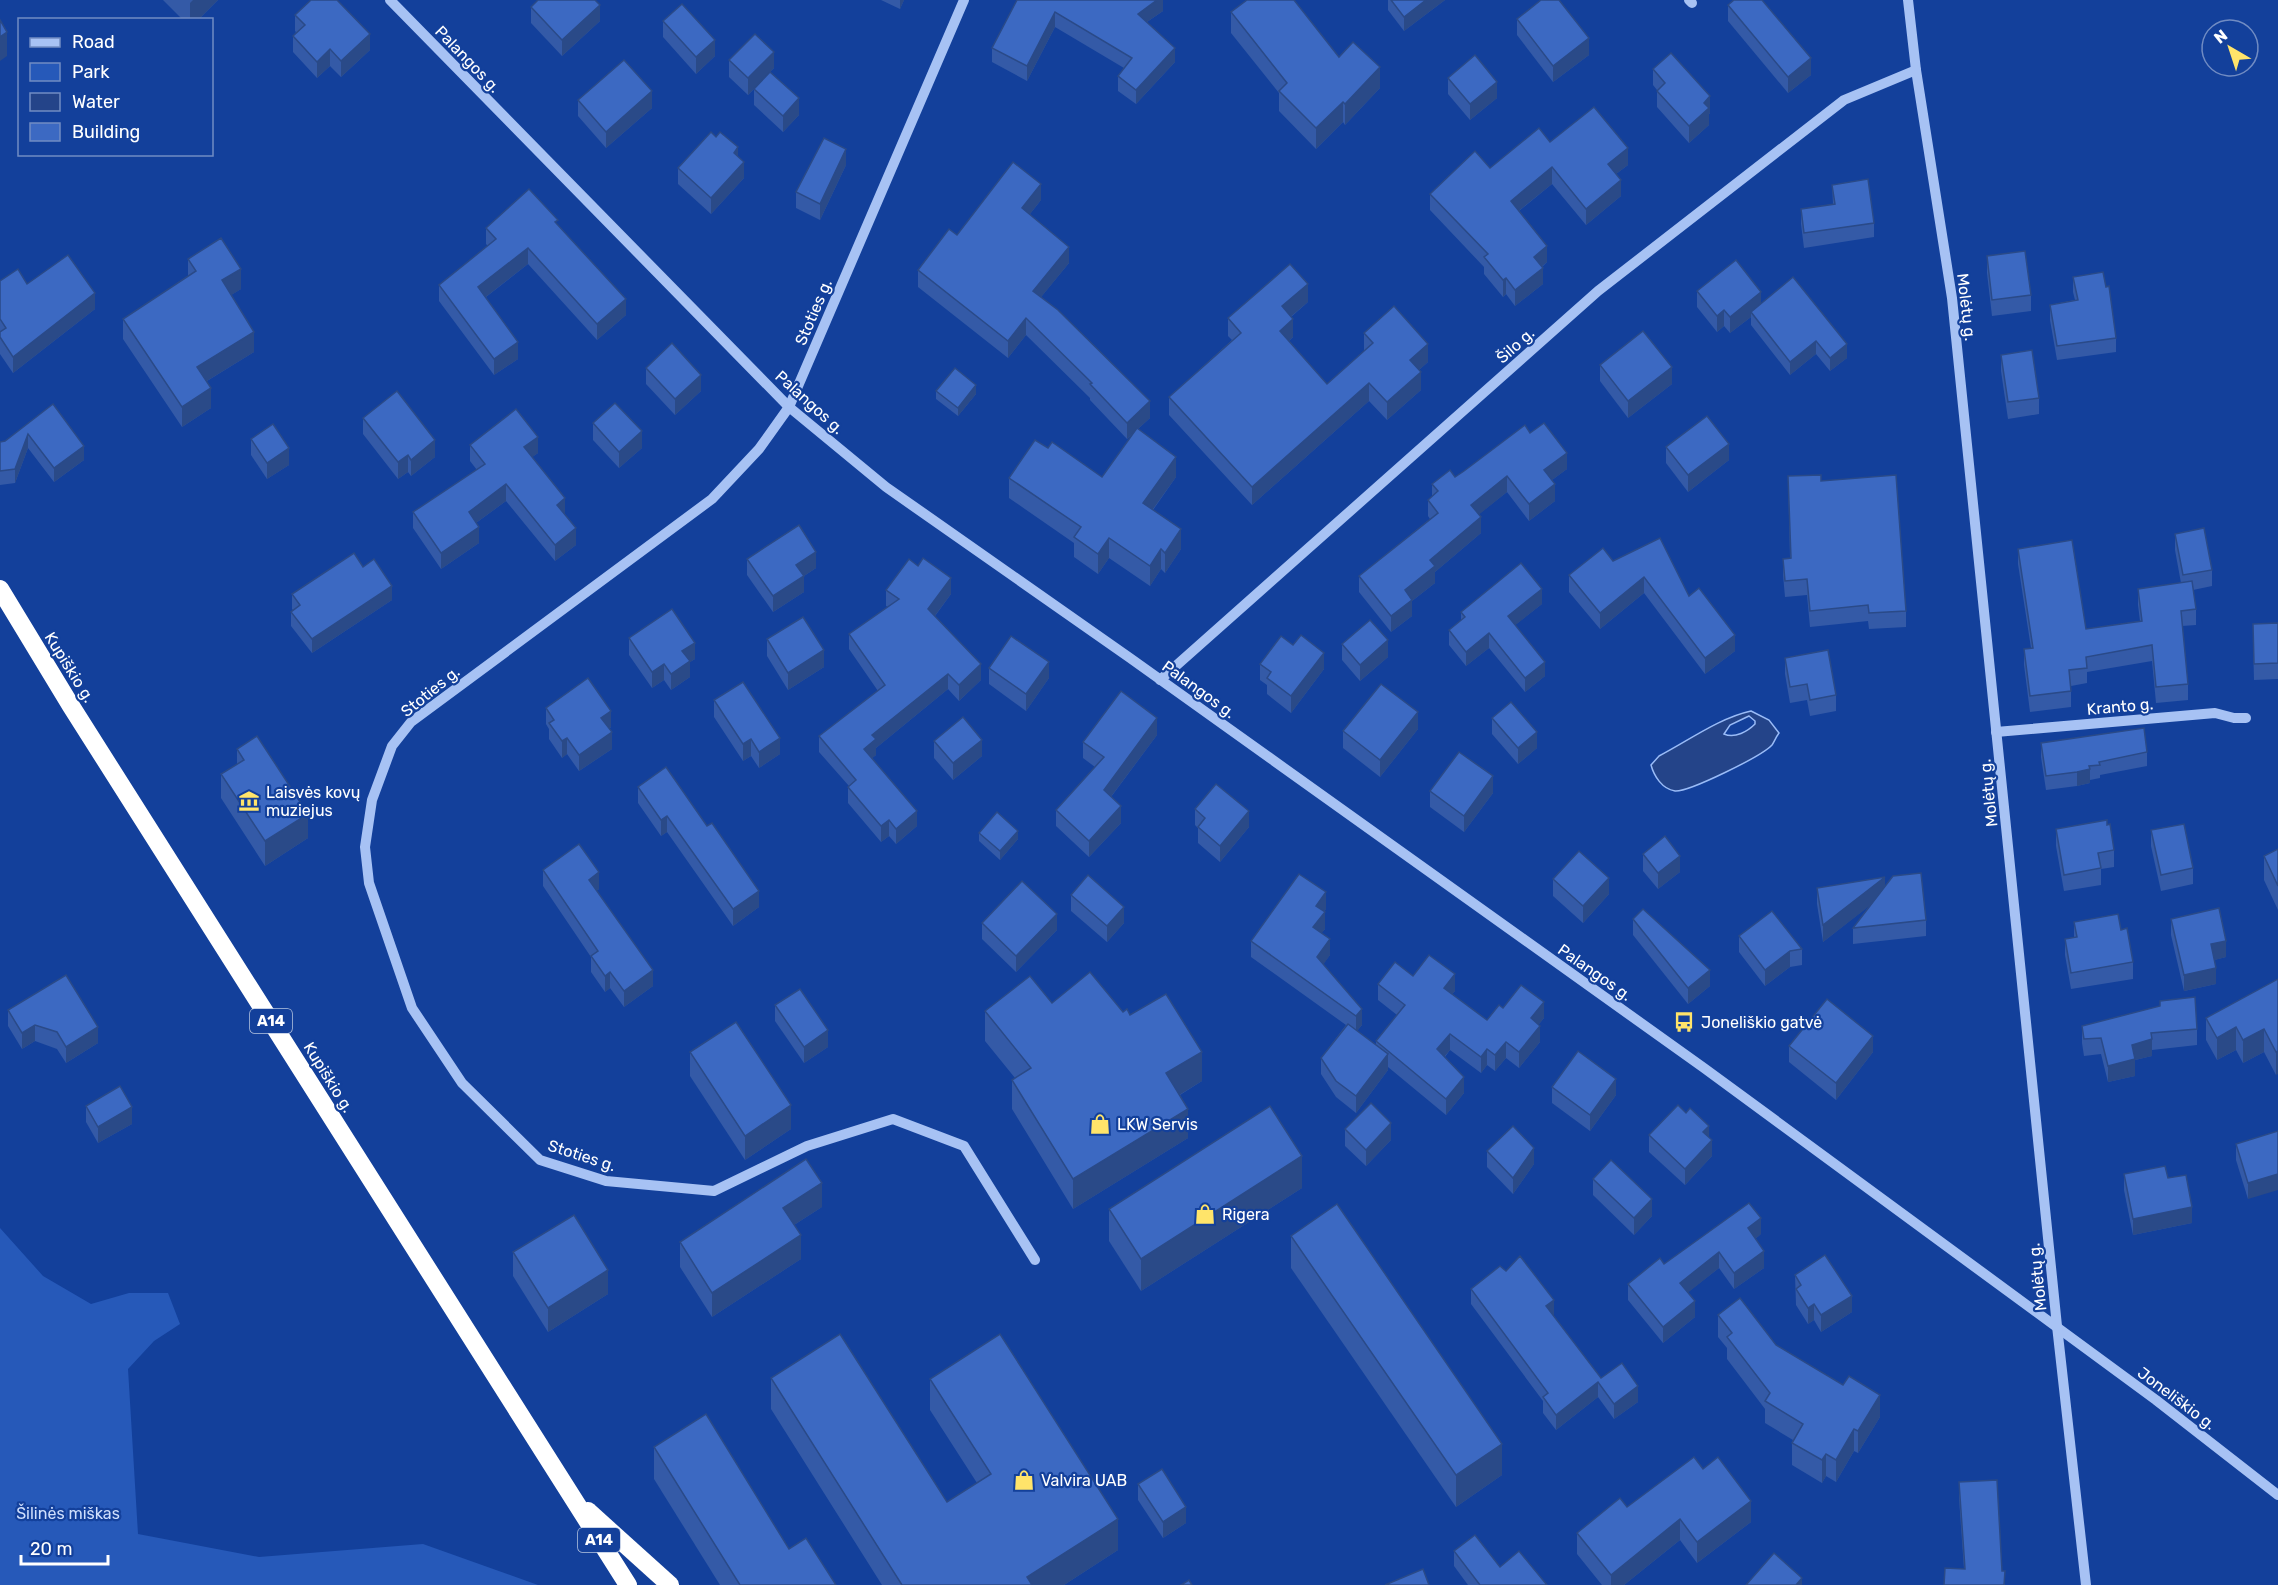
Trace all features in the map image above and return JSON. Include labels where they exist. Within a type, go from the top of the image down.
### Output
[{"type":"highway","name":"Kupiškio g.","points":[[0,589],[71,706],[628,1585]]},
{"type":"highway","points":[[571,1496],[670,1585]]},
{"type":"street","name":"Palangos g.","points":[[390,0],[789,407],[886,487],[1704,1068],[2057,1326]]},
{"type":"street","name":"Stoties g.","points":[[964,0],[789,407],[759,449],[712,499],[411,722],[392,747],[372,800],[365,847],[369,883],[412,1008],[462,1083],[540,1160],[606,1181],[714,1191],[807,1146],[893,1119],[964,1146],[1035,1260]]},
{"type":"street","name":"Molėtų g.","points":[[1908,0],[1916,70],[1952,298],[2057,1326],[2086,1585]]},
{"type":"street","name":"Šilo g.","points":[[1160,680],[1598,291],[1844,100],[1916,70]]},
{"type":"street","name":"Kranto g.","points":[[1996,732],[2215,713],[2234,718],[2246,718]]},
{"type":"street","name":"Joneliškio g.","points":[[2057,1326],[2278,1495]]},
{"type":"green space","name":"Šilinės miškas","points":[[0,1228],[43,1276],[91,1304],[129,1293],[168,1293],[180,1324],[154,1341],[128,1369],[138,1534],[259,1557],[423,1544],[538,1585],[0,1585]]},
{"type":"water","points":[[1751,711],[1769,720],[1779,733],[1772,745],[1755,757],[1683,790],[1670,790],[1659,781],[1651,765],[1659,756],[1715,724]],"holes":[[[1749,716],[1755,721],[1752,727],[1741,734],[1732,736],[1724,734],[1730,725]]]},
{"type":"building","points":[[311,0],[337,0],[370,34],[341,61],[330,49],[317,62],[293,36],[305,25],[295,15]]},
{"type":"building","points":[[538,0],[595,0],[600,5],[562,40],[531,7]]},
{"type":"building","points":[[1017,0],[1157,0],[1138,14],[1175,48],[1136,90],[1118,76],[1132,58],[1055,12],[1027,66],[992,48]]},
{"type":"building","points":[[1247,0],[1294,0],[1339,57],[1353,42],[1380,67],[1345,104],[1343,102],[1316,128],[1279,91],[1287,83],[1231,12]]},
{"type":"building","points":[[1391,0],[1426,0],[1404,17]]},
{"type":"building","points":[[1541,0],[1559,0],[1589,38],[1553,66],[1517,19]]},
{"type":"building","points":[[1734,0],[1762,0],[1811,58],[1788,77],[1728,5]]},
{"type":"building","points":[[682,4],[715,40],[696,57],[663,21]]},
{"type":"building","points":[[0,20],[7,32],[0,37]]},
{"type":"building","points":[[755,34],[774,52],[748,78],[729,60]]},
{"type":"building","points":[[1671,53],[1710,96],[1704,103],[1709,108],[1689,126],[1657,91],[1665,83],[1653,69]]},
{"type":"building","points":[[1475,55],[1497,82],[1470,104],[1448,78]]},
{"type":"building","points":[[624,60],[652,91],[606,132],[578,100]]},
{"type":"building","points":[[770,72],[799,98],[783,116],[754,89]]},
{"type":"building","points":[[1594,107],[1628,148],[1608,164],[1621,180],[1586,209],[1552,167],[1511,201],[1547,246],[1534,257],[1543,268],[1515,290],[1506,278],[1503,280],[1484,257],[1488,254],[1430,194],[1475,151],[1490,168],[1539,128],[1550,142]]},
{"type":"building","points":[[711,132],[716,137],[720,132],[738,147],[734,153],[744,162],[711,198],[678,168]]},
{"type":"building","points":[[824,138],[846,149],[820,204],[796,192]]},
{"type":"building","points":[[1013,162],[1041,184],[1022,208],[1069,247],[1033,291],[1058,310],[1150,401],[1127,423],[1090,384],[1092,383],[1026,318],[1008,341],[918,270],[949,229],[957,235]]},
{"type":"building","points":[[1868,179],[1874,223],[1804,233],[1801,209],[1835,204],[1832,185]]},
{"type":"building","points":[[529,189],[558,220],[555,222],[626,299],[597,324],[528,248],[478,287],[518,342],[494,359],[439,285],[496,239],[486,228]]},
{"type":"building","points":[[221,238],[241,269],[222,280],[254,332],[197,367],[211,388],[182,407],[123,319],[196,271],[188,259]]},
{"type":"building","points":[[2025,251],[2031,295],[1992,300],[1987,256]]},
{"type":"building","points":[[68,255],[95,293],[13,357],[0,337],[0,332],[6,328],[0,319],[0,281],[18,269],[27,284]]},
{"type":"building","points":[[1736,260],[1761,292],[1730,317],[1724,310],[1717,316],[1697,291]]},
{"type":"building","points":[[1290,264],[1308,284],[1282,306],[1293,319],[1280,331],[1327,384],[1373,343],[1364,333],[1394,306],[1428,344],[1410,360],[1421,372],[1387,402],[1369,383],[1252,487],[1169,397],[1241,333],[1228,318]]},
{"type":"building","points":[[2103,272],[2106,287],[2109,286],[2116,338],[2057,346],[2050,305],[2078,300],[2073,277]]},
{"type":"building","points":[[1793,277],[1847,344],[1830,358],[1816,341],[1790,362],[1751,312]]},
{"type":"building","points":[[1643,331],[1672,367],[1628,401],[1600,365]]},
{"type":"building","points":[[672,343],[701,375],[675,399],[646,368]]},
{"type":"building","points":[[2032,350],[2039,398],[2008,402],[2001,355]]},
{"type":"building","points":[[955,368],[976,385],[958,408],[936,391]]},
{"type":"building","points":[[397,391],[435,440],[411,460],[408,455],[398,462],[363,418]]},
{"type":"building","points":[[615,403],[642,431],[619,452],[593,423]]},
{"type":"building","points":[[53,404],[84,446],[54,468],[28,434],[15,469],[0,471],[0,442],[5,441]]},
{"type":"building","points":[[516,409],[538,437],[524,447],[565,498],[557,505],[576,528],[555,545],[506,484],[469,512],[479,527],[441,553],[413,512],[485,464],[470,445]]},
{"type":"building","points":[[1707,416],[1729,444],[1688,475],[1666,447]]},
{"type":"building","points":[[1544,423],[1567,453],[1544,470],[1555,484],[1529,504],[1507,476],[1471,505],[1481,517],[1430,560],[1435,566],[1405,590],[1412,600],[1391,616],[1359,576],[1438,513],[1428,500],[1438,491],[1432,484],[1450,470],[1455,477],[1525,425],[1530,433]]},
{"type":"building","points":[[273,424],[289,448],[267,463],[251,439]]},
{"type":"building","points":[[1137,428],[1176,457],[1143,503],[1181,529],[1165,553],[1161,549],[1150,566],[1109,538],[1098,554],[1074,537],[1081,527],[1009,478],[1035,440],[1048,448],[1052,442],[1102,477]]},
{"type":"building","points":[[1821,475],[1821,481],[1896,475],[1906,611],[1869,613],[1868,605],[1810,611],[1807,579],[1785,581],[1783,559],[1791,558],[1788,476]]},
{"type":"building","points":[[799,525],[816,552],[796,565],[804,576],[773,596],[747,559]]},
{"type":"building","points":[[2204,528],[2212,570],[2183,575],[2175,534]]},
{"type":"building","points":[[1660,538],[1689,596],[1699,588],[1735,635],[1705,658],[1644,577],[1600,613],[1569,575],[1603,548],[1613,561]]},
{"type":"building","points":[[2072,540],[2086,629],[2142,621],[2138,589],[2192,581],[2196,609],[2181,611],[2188,684],[2156,687],[2152,645],[2086,657],[2087,668],[2069,670],[2071,691],[2030,696],[2024,649],[2033,648],[2018,549]]},
{"type":"building","points":[[354,553],[363,567],[374,559],[392,586],[312,639],[291,612],[300,605],[292,594]]},
{"type":"building","points":[[923,558],[951,578],[928,609],[981,664],[959,685],[948,674],[872,735],[876,739],[864,749],[917,811],[896,829],[889,820],[881,826],[848,787],[856,780],[819,736],[885,685],[849,634],[899,599],[886,590],[909,559],[918,566]]},
{"type":"building","points":[[1521,563],[1542,589],[1508,616],[1545,662],[1525,678],[1489,633],[1466,652],[1449,630],[1465,617],[1461,612]]},
{"type":"building","points":[[672,609],[695,643],[682,651],[690,661],[671,674],[664,664],[652,672],[629,638]]},
{"type":"building","points":[[803,617],[824,650],[788,673],[767,639]]},
{"type":"building","points":[[1370,620],[1388,640],[1360,665],[1342,644]]},
{"type":"building","points":[[2278,623],[2278,663],[2254,664],[2253,624]]},
{"type":"building","points":[[1301,635],[1324,653],[1291,696],[1267,678],[1271,672],[1260,664],[1281,636],[1293,645]]},
{"type":"building","points":[[1011,636],[1049,662],[1026,694],[989,668]]},
{"type":"building","points":[[1828,650],[1836,695],[1810,700],[1807,684],[1790,687],[1785,658]]},
{"type":"building","points":[[588,678],[611,711],[601,718],[612,732],[579,755],[567,738],[562,741],[549,723],[554,720],[546,708]]},
{"type":"building","points":[[743,682],[780,738],[759,752],[751,739],[743,744],[714,700]]},
{"type":"building","points":[[1381,684],[1418,712],[1380,760],[1343,731]]},
{"type":"building","points":[[1121,691],[1157,718],[1104,790],[1121,806],[1089,841],[1056,810],[1104,757],[1083,742]]},
{"type":"building","points":[[1511,702],[1537,732],[1518,748],[1492,718]]},
{"type":"building","points":[[963,717],[982,740],[953,763],[934,741]]},
{"type":"building","points":[[2144,728],[2147,752],[2099,762],[2100,765],[2089,766],[2090,769],[2046,776],[2041,743]]},
{"type":"building","points":[[257,736],[308,814],[265,841],[221,774],[244,760],[237,749]]},
{"type":"building","points":[[1459,752],[1493,776],[1464,816],[1430,791]]},
{"type":"building","points":[[666,767],[707,826],[712,823],[759,891],[733,909],[667,816],[661,820],[638,787]]},
{"type":"building","points":[[1216,784],[1249,811],[1220,846],[1198,827],[1205,818],[1195,809]]},
{"type":"building","points":[[997,812],[1018,831],[1000,851],[979,833]]},
{"type":"building","points":[[2107,820],[2107,825],[2110,824],[2114,850],[2098,853],[2101,868],[2064,875],[2056,829]]},
{"type":"building","points":[[2184,824],[2193,868],[2161,875],[2151,830]]},
{"type":"building","points":[[1665,836],[1680,856],[1658,873],[1643,854]]},
{"type":"building","points":[[579,844],[599,872],[589,880],[653,970],[624,991],[610,972],[605,976],[591,956],[598,951],[543,870]]},
{"type":"building","points":[[2278,849],[2278,886],[2264,856]]},
{"type":"building","points":[[1579,851],[1609,878],[1583,906],[1553,879]]},
{"type":"building","points":[[1921,873],[1926,920],[1853,928],[1893,876]]},
{"type":"building","points":[[1299,874],[1326,892],[1316,906],[1325,912],[1313,927],[1330,939],[1317,957],[1362,1009],[1356,1016],[1251,941]]},
{"type":"building","points":[[1088,875],[1124,907],[1107,926],[1071,895]]},
{"type":"building","points":[[1885,877],[1823,925],[1817,888]]},
{"type":"building","points":[[1022,881],[1057,914],[1016,956],[982,923]]},
{"type":"building","points":[[2219,908],[2226,941],[2211,944],[2216,968],[2184,975],[2171,919]]},
{"type":"building","points":[[1643,909],[1710,970],[1688,988],[1633,919]]},
{"type":"building","points":[[1772,911],[1802,949],[1790,951],[1765,970],[1739,936]]},
{"type":"building","points":[[2118,914],[2121,930],[2127,928],[2133,962],[2071,973],[2065,939],[2077,937],[2074,922]]},
{"type":"building","points":[[1429,955],[1455,974],[1444,988],[1487,1020],[1499,1005],[1503,1008],[1521,985],[1544,1002],[1531,1018],[1540,1026],[1519,1052],[1506,1042],[1495,1055],[1487,1049],[1481,1057],[1450,1034],[1437,1049],[1464,1077],[1446,1099],[1376,1041],[1405,1005],[1378,984],[1395,962],[1413,976]]},
{"type":"building","points":[[1090,972],[1123,1012],[1127,1009],[1130,1015],[1166,994],[1202,1052],[1166,1073],[1188,1109],[1073,1179],[1012,1080],[1031,1068],[985,1011],[1030,976],[1052,1003]]},
{"type":"building","points":[[66,975],[98,1027],[66,1047],[57,1032],[35,1025],[22,1033],[8,1010]]},
{"type":"building","points":[[2278,979],[2278,1051],[2276,1052],[2264,1029],[2243,1040],[2236,1027],[2217,1038],[2206,1018]]},
{"type":"building","points":[[800,989],[828,1030],[804,1047],[775,1005]]},
{"type":"building","points":[[2195,997],[2197,1029],[2151,1033],[2152,1039],[2132,1045],[2135,1059],[2108,1066],[2101,1038],[2084,1039],[2082,1026],[2160,1006],[2160,1001]]},
{"type":"building","points":[[1827,999],[1873,1036],[1836,1083],[1789,1046]]},
{"type":"building","points":[[736,1022],[791,1105],[745,1136],[690,1052]]},
{"type":"building","points":[[1348,1024],[1388,1054],[1356,1096],[1336,1081],[1321,1058]]},
{"type":"building","points":[[1578,1051],[1616,1079],[1590,1115],[1552,1087]]},
{"type":"building","points":[[120,1086],[132,1107],[98,1127],[86,1106]]},
{"type":"building","points":[[1371,1103],[1391,1123],[1366,1150],[1345,1129]]},
{"type":"building","points":[[1678,1105],[1686,1113],[1690,1108],[1709,1126],[1703,1132],[1712,1140],[1685,1169],[1649,1135]]},
{"type":"building","points":[[1270,1106],[1302,1156],[1141,1259],[1109,1209]]},
{"type":"building","points":[[1513,1126],[1534,1148],[1513,1178],[1487,1151]]},
{"type":"building","points":[[2278,1131],[2278,1174],[2248,1183],[2236,1144]]},
{"type":"building","points":[[806,1159],[822,1183],[783,1208],[801,1235],[712,1293],[680,1242]]},
{"type":"building","points":[[1611,1160],[1652,1199],[1634,1218],[1593,1179]]},
{"type":"building","points":[[2165,1166],[2168,1178],[2186,1175],[2192,1207],[2133,1219],[2124,1174]]},
{"type":"building","points":[[1749,1203],[1761,1218],[1748,1228],[1764,1251],[1734,1273],[1719,1252],[1680,1283],[1695,1301],[1663,1327],[1628,1284],[1660,1258],[1664,1264]]},
{"type":"building","points":[[1337,1204],[1502,1444],[1456,1475],[1291,1236]]},
{"type":"building","points":[[574,1215],[608,1270],[548,1308],[513,1252]]},
{"type":"building","points":[[1825,1255],[1852,1296],[1821,1315],[1814,1304],[1808,1308],[1796,1289],[1801,1285],[1795,1275]]},
{"type":"building","points":[[1520,1256],[1554,1300],[1546,1306],[1601,1378],[1622,1363],[1638,1386],[1614,1404],[1598,1382],[1556,1415],[1543,1397],[1548,1393],[1471,1289],[1500,1266],[1506,1271]]},
{"type":"building","points":[[1740,1298],[1776,1345],[1843,1385],[1849,1376],[1880,1395],[1858,1431],[1854,1429],[1836,1460],[1826,1454],[1822,1460],[1792,1443],[1803,1424],[1765,1401],[1770,1393],[1727,1337],[1732,1333],[1718,1315]]},
{"type":"building","points":[[840,1334],[947,1502],[991,1474],[930,1379],[1000,1334],[1118,1519],[1027,1577],[1032,1585],[902,1585],[771,1378]]},
{"type":"building","points":[[706,1414],[789,1549],[806,1538],[836,1585],[740,1585],[654,1447]]},
{"type":"building","points":[[1694,1457],[1703,1469],[1718,1457],[1751,1501],[1697,1542],[1680,1519],[1611,1575],[1577,1533],[1620,1498],[1627,1507]]},
{"type":"building","points":[[1162,1469],[1186,1507],[1163,1522],[1138,1484]]},
{"type":"building","points":[[1997,1480],[2002,1571],[2005,1571],[2004,1585],[1944,1585],[1945,1568],[1965,1569],[1959,1482]]},
{"type":"building","points":[[1475,1535],[1500,1567],[1519,1551],[1547,1585],[1480,1585],[1454,1551]]},
{"type":"building","points":[[1774,1553],[1802,1578],[1796,1585],[1746,1585]]},
{"type":"building","points":[[1423,1569],[1429,1585],[1385,1585]]},
{"type":"building","points":[[1189,1580],[1192,1585],[1181,1585]]},
{"type":"place","name":"Laisvės kovų muziejus","points":[[249,801]]},
{"type":"place","name":"Joneliškio gatvė","points":[[1684,1022]]},
{"type":"place","name":"LKW Servis","points":[[1100,1124]]},
{"type":"place","name":"Rigera","points":[[1205,1214]]},
{"type":"place","name":"Valvira UAB","points":[[1024,1480]]}]
